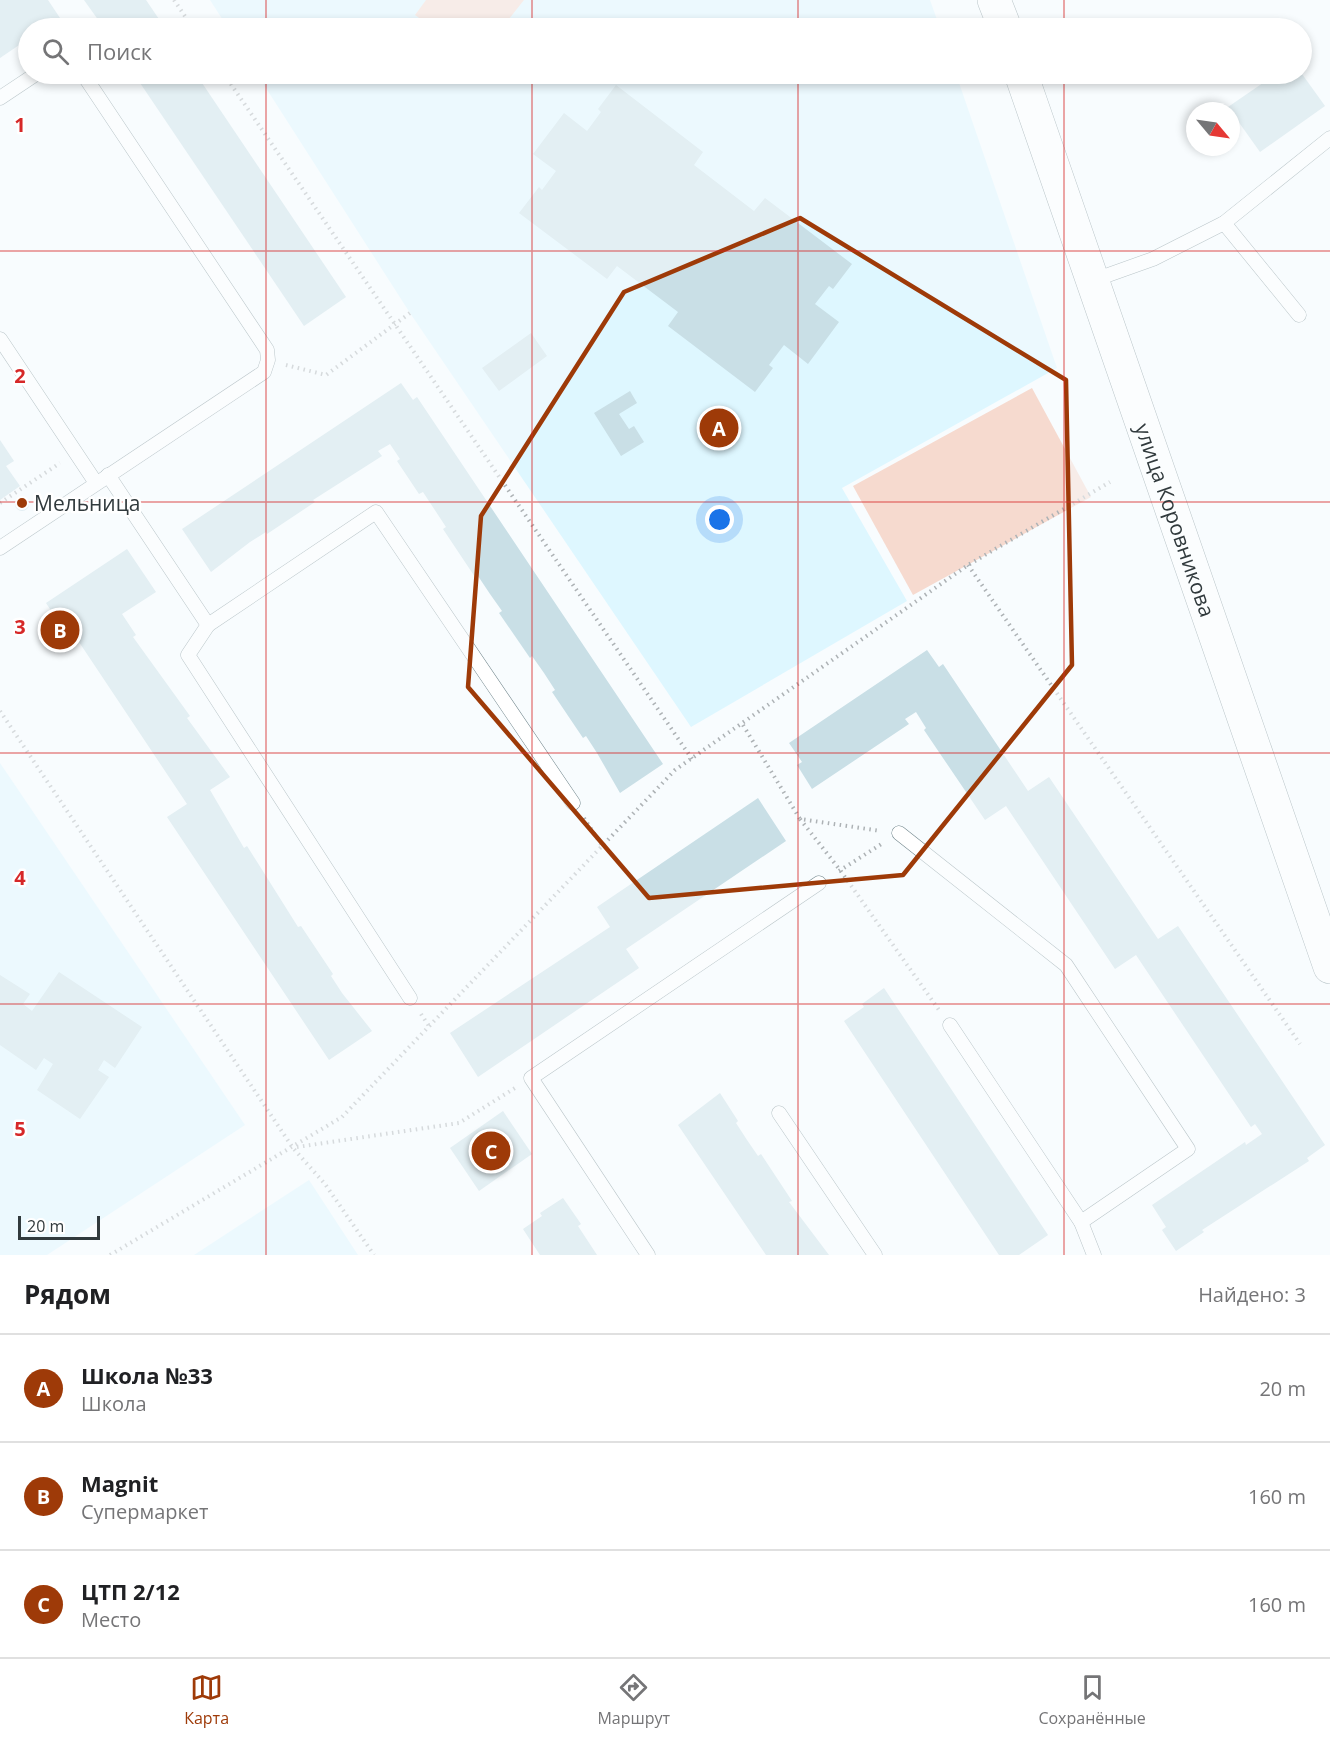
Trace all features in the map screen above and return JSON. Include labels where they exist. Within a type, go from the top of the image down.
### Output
[{"type":"street","points":[[994,0],[1001,18]]},
{"type":"street","name":"улица Коровникова","points":[[1025,84],[1330,967]]},
{"type":"lane","points":[[0,98],[21,84]]},
{"type":"lane","points":[[0,548],[264,372],[268,360],[267,350],[90,84]]},
{"type":"lane","points":[[1094,280],[1153,259],[1224,223],[1330,138]]},
{"type":"lane","points":[[1224,223],[1299,315]]},
{"type":"lane","points":[[0,339],[96,483]]},
{"type":"lane","points":[[108,475],[208,625]]},
{"type":"lane","points":[[410,998],[188,655],[208,625],[376,512],[573,803]]},
{"type":"lane","points":[[899,833],[1066,965],[1188,1149],[1081,1222]]},
{"type":"lane","points":[[648,1255],[531,1078],[819,883]]},
{"type":"lane","points":[[950,1025],[1081,1222],[1092,1255]]},
{"type":"lane","points":[[779,1113],[875,1255]]},
{"type":"path","points":[[174,0],[186,18]]},
{"type":"path","points":[[231,84],[692,759]]},
{"type":"path","points":[[268,360],[326,375],[410,313]]},
{"type":"path","points":[[0,503],[76,453]]},
{"type":"path","points":[[110,1255],[342,1117],[675,770],[743,725],[968,565],[1110,482]]},
{"type":"path","points":[[968,565],[1300,1044]]},
{"type":"path","points":[[0,711],[293,1148],[325,1184],[374,1255]]},
{"type":"path","points":[[743,725],[800,819],[840,870],[950,1025]]},
{"type":"path","points":[[573,803],[602,846]]},
{"type":"path","points":[[800,819],[899,833]]},
{"type":"path","points":[[819,883],[899,833]]},
{"type":"path","points":[[293,1148],[459,1123],[531,1078]]},
{"type":"highlighted area","points":[[800,218],[1066,380],[1072,665],[903,875],[649,898],[468,687],[481,516],[624,292]]},
{"type":"shaded area","points":[[210,0],[930,0],[936,18],[222,18]]},
{"type":"shaded area","points":[[426,0],[524,0],[510,18],[419,18],[415,15]]},
{"type":"shaded area","points":[[263,84],[959,84],[1057,368],[842,488],[907,601],[691,727],[410,313]]},
{"type":"shaded area","points":[[1032,388],[1091,497],[913,595],[853,486]]},
{"type":"shaded area","points":[[0,763],[245,1125],[47,1255],[0,1255]]},
{"type":"shaded area","points":[[309,1180],[358,1255],[194,1255]]},
{"type":"building","points":[[0,0],[48,0],[60,18],[18,18],[18,46],[0,58]]},
{"type":"building","points":[[84,0],[146,0],[158,18],[97,18]]},
{"type":"building","points":[[141,84],[203,84],[346,297],[304,326]]},
{"type":"building","points":[[1261,84],[1309,84],[1325,106],[1260,152],[1240,124],[1240,102],[1235,102]]},
{"type":"building","points":[[616,85],[703,152],[694,165],[754,211],[765,198],[852,264],[833,289],[829,286],[815,304],[839,322],[808,364],[784,345],[769,365],[773,368],[755,392],[668,326],[678,312],[617,266],[607,279],[519,213],[539,187],[542,190],[556,171],[533,154],[564,113],[587,131],[601,112],[598,109]]},
{"type":"building","points":[[531,333],[547,356],[499,391],[482,368]]},
{"type":"building","points":[[401,383],[413,400],[417,397],[663,764],[620,793],[586,736],[583,738],[552,692],[555,690],[544,673],[532,656],[530,658],[499,613],[502,611],[478,576],[475,577],[443,529],[446,527],[423,492],[419,494],[397,461],[400,459],[390,444],[378,451],[382,456],[313,500],[315,502],[267,534],[266,532],[250,542],[211,572],[182,529]]},
{"type":"building","points":[[630,391],[637,403],[619,414],[629,429],[634,426],[644,442],[621,456],[594,413]]},
{"type":"building","points":[[0,440],[14,461],[6,466],[20,486],[0,500]]},
{"type":"building","name":"Мельница","points":[[19,497],[25,497],[29,504],[25,511],[19,511],[15,507],[15,501]]},
{"type":"building","points":[[127,549],[156,592],[122,614],[136,635],[133,637],[190,716],[187,718],[230,777],[210,790],[244,848],[247,846],[298,927],[301,926],[333,974],[331,976],[342,993],[372,1031],[329,1060],[167,817],[187,804],[79,642],[74,645],[46,603]]},
{"type":"building","points":[[927,650],[939,667],[943,664],[1028,791],[1049,777],[1158,939],[1178,926],[1325,1145],[1307,1158],[1309,1161],[1202,1230],[1204,1232],[1176,1251],[1162,1230],[1166,1227],[1152,1205],[1245,1142],[1246,1145],[1262,1134],[1255,1124],[1251,1127],[1136,955],[1115,969],[1006,806],[985,820],[924,730],[926,728],[916,712],[905,719],[909,724],[812,789],[797,765],[802,762],[789,743]]},
{"type":"building","points":[[758,798],[786,841],[626,949],[639,968],[478,1077],[450,1033],[610,927],[597,907]]},
{"type":"building","points":[[59,972],[142,1027],[115,1068],[104,1060],[98,1070],[109,1077],[80,1119],[37,1090],[53,1064],[44,1058],[36,1070],[0,1045],[0,975],[30,994],[23,1004],[32,1011]]},
{"type":"building","points":[[884,988],[1048,1235],[1019,1255],[999,1255],[844,1021],[864,1007],[862,1004]]},
{"type":"building","points":[[720,1093],[747,1140],[758,1156],[761,1154],[792,1201],[789,1202],[829,1255],[766,1255],[678,1125]]},
{"type":"building","points":[[503,1111],[532,1154],[479,1191],[450,1148]]},
{"type":"building","points":[[563,1198],[581,1224],[578,1226],[597,1255],[540,1255],[523,1229],[542,1216],[540,1213]]},
{"type":"place","name":"Школа №33","points":[[719,428]]},
{"type":"place","name":"Мельница","points":[[22,503]]},
{"type":"place","name":"Magnit","points":[[60,630]]},
{"type":"place","name":"ЦТП 2/12","points":[[491,1151]]}]
